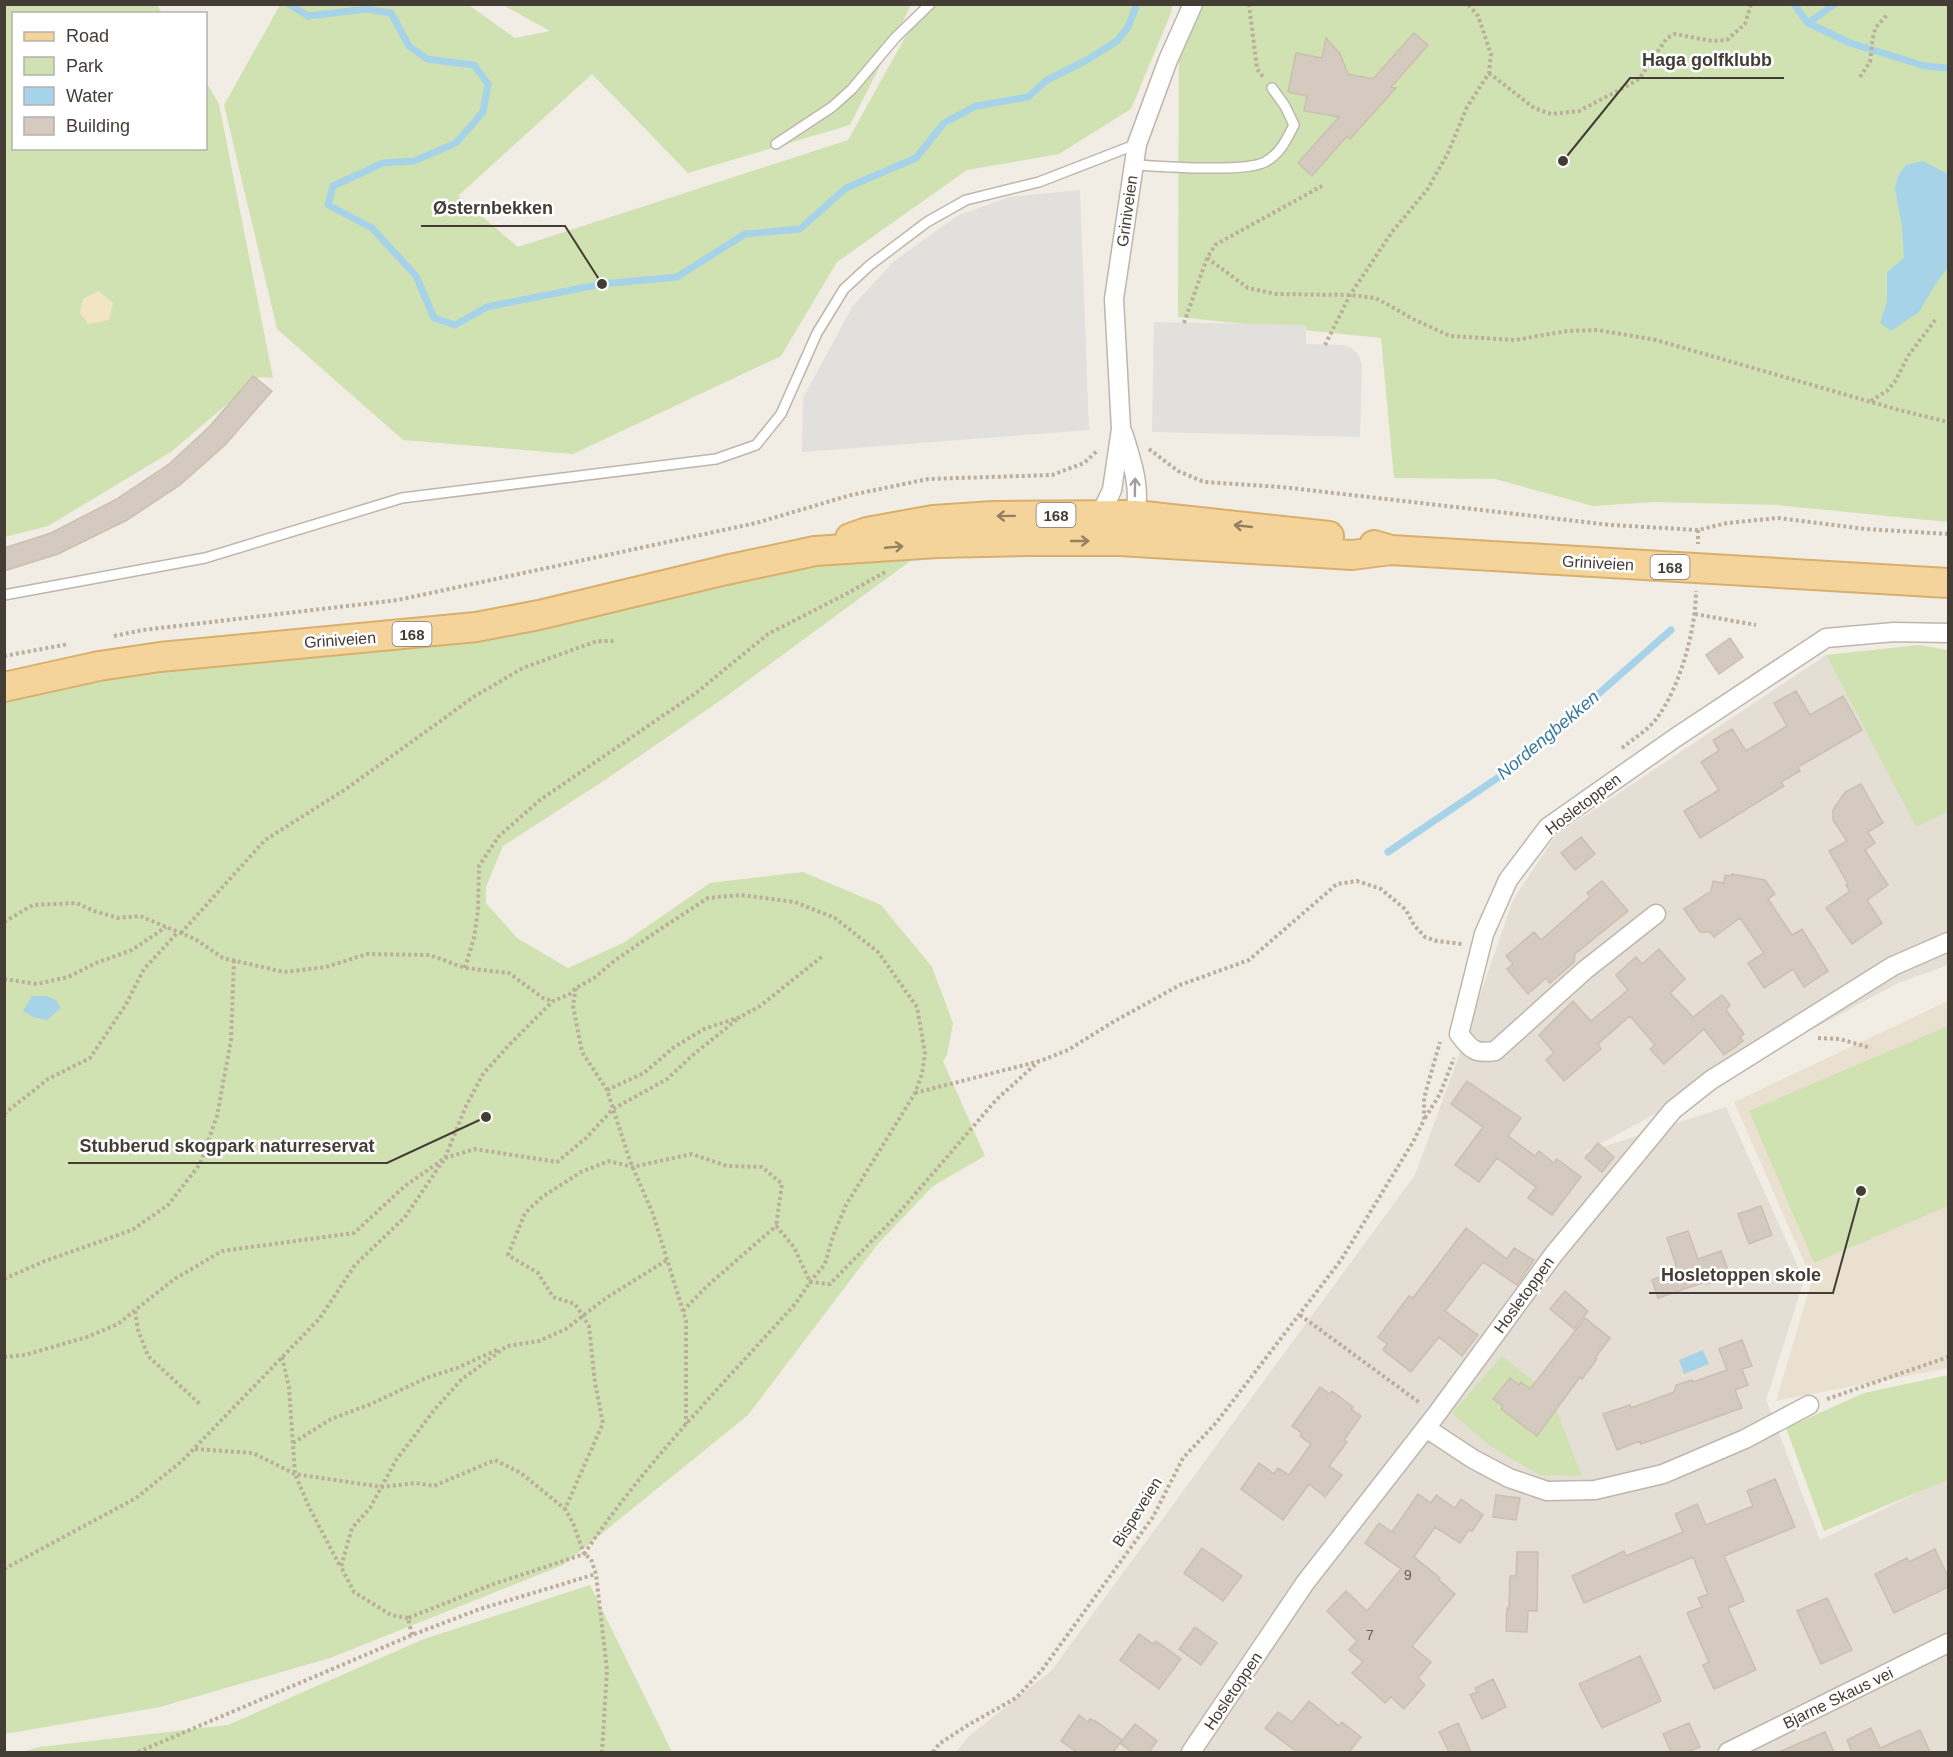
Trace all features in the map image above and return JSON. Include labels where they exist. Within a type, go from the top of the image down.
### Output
[{"type":"main road","name":"Griniveien","points":[[815,551],[867,532],[933,520],[994,516],[1135,514],[1352,539],[1391,550]]},
{"type":"main road","name":"Griniveien","points":[[4,687],[99,666],[160,657],[476,627],[539,615],[815,551],[937,543],[1120,541],[1352,555],[1391,550],[1948,584]]},
{"type":"street","name":"Griniveien","points":[[1100,515],[1112,490],[1121,429],[1114,299],[1137,144],[1168,60],[1193,4]]},
{"type":"street","name":"Griniveien","points":[[1120,541],[1135,514],[1136,473],[1121,429]]},
{"type":"street","name":"Hosletoppen","points":[[1460,1034],[1484,934],[1508,880],[1548,827],[1675,738],[1826,638],[1894,632],[1948,633]]},
{"type":"street","points":[[1460,1034],[1469,1047],[1482,1053],[1495,1051],[1585,970],[1656,915]]},
{"type":"street","name":"Hosletoppen","points":[[1191,1752],[1305,1583],[1431,1421],[1554,1254],[1673,1110],[1711,1080],[1893,966],[1948,942]]},
{"type":"street","points":[[1431,1421],[1473,1459],[1509,1478],[1547,1491],[1595,1490],[1663,1474],[1745,1438],[1809,1405]]},
{"type":"street","name":"Bjarne Skaus vei","points":[[1728,1752],[1948,1643]]},
{"type":"lane","points":[[776,144],[832,107],[852,89],[895,38],[930,4]]},
{"type":"lane","points":[[1134,165],[1242,168],[1265,162],[1282,147],[1294,125],[1285,106],[1272,88]]},
{"type":"lane","points":[[4,595],[205,558],[402,498],[716,459],[756,445],[781,414],[817,333],[844,289],[870,265],[927,222],[966,200],[1039,182],[1137,144]]},
{"type":"path","points":[[1249,4],[1257,69],[1272,88]]},
{"type":"path","points":[[1325,345],[1350,295],[1392,232],[1427,190],[1448,153],[1467,107],[1489,73],[1491,54],[1478,16],[1468,4]]},
{"type":"path","points":[[1489,73],[1534,108],[1551,114],[1579,111],[1639,79],[1667,38],[1676,34],[1712,41],[1727,40],[1744,24],[1751,4]]},
{"type":"path","points":[[1860,77],[1870,62],[1876,27],[1887,15]]},
{"type":"path","points":[[1184,323],[1207,258],[1215,245],[1322,186]]},
{"type":"path","points":[[1207,258],[1248,288],[1276,294],[1350,295],[1376,298],[1450,336],[1515,340],[1567,331],[1598,330],[1656,340],[1948,422]]},
{"type":"path","points":[[1871,401],[1888,390],[1896,380],[1908,356],[1936,319]]},
{"type":"path","points":[[109,637],[143,630],[398,600],[756,523],[851,495],[928,479],[1052,475],[1084,463],[1121,429],[1178,471],[1204,482],[1282,487],[1611,525],[1698,530],[1738,521],[1778,518],[1866,529],[1948,534]]},
{"type":"path","points":[[465,968],[474,938],[478,911],[479,866],[499,836],[540,800],[696,693],[768,634],[848,593],[890,568]]},
{"type":"path","points":[[1695,614],[1756,625]]},
{"type":"path","points":[[4,1114],[48,1079],[90,1058],[125,1006],[144,969],[264,840],[346,789],[475,696],[523,668],[597,641],[615,641]]},
{"type":"path","points":[[4,656],[74,643]]},
{"type":"path","points":[[915,1093],[1040,1060],[1068,1050],[1180,985],[1249,960],[1337,884],[1357,881],[1381,889],[1406,910],[1414,925],[1425,937],[1469,945]]},
{"type":"path","points":[[4,1569],[136,1498],[194,1449],[320,1317],[354,1264],[405,1217],[445,1158],[466,1106],[483,1074],[553,1001],[570,994],[652,934],[708,898],[741,895],[795,902],[835,918],[878,952],[917,1007],[925,1053],[922,1074],[915,1093],[846,1205],[833,1236],[825,1264],[796,1304],[686,1425],[605,1522],[584,1554],[491,1585],[408,1618],[391,1615],[354,1592],[309,1507],[295,1474],[289,1387],[282,1357]]},
{"type":"path","points":[[4,922],[33,905],[76,903],[118,918],[140,916],[195,939],[223,958],[284,972],[326,967],[367,954],[430,955],[465,968],[509,973],[543,998],[553,1001]]},
{"type":"path","points":[[4,979],[37,984],[68,977],[96,963],[132,950],[166,927]]},
{"type":"path","points":[[4,1358],[25,1355],[87,1337],[118,1324],[172,1280],[222,1251],[354,1233],[405,1186],[445,1158],[475,1149],[557,1162],[586,1138],[613,1109],[667,1079],[740,1017],[760,1006],[824,955]]},
{"type":"path","points":[[4,1279],[45,1261],[132,1230],[168,1205],[200,1164],[217,1116],[231,1040],[234,960]]},
{"type":"path","points":[[576,988],[573,1006],[582,1052],[608,1090],[632,1167],[653,1214],[686,1321],[686,1425]]},
{"type":"path","points":[[608,1090],[644,1072],[673,1048],[704,1029],[740,1017]]},
{"type":"path","points":[[1424,1120],[1440,1094],[1453,1065],[1460,1034]]},
{"type":"path","points":[[1815,1038],[1840,1039],[1871,1048]]},
{"type":"path","points":[[810,1282],[830,1284],[897,1215],[996,1100],[1040,1060]]},
{"type":"path","points":[[565,1509],[603,1424],[595,1383],[589,1326],[575,1305],[553,1297],[538,1273],[508,1255],[525,1213],[542,1197],[581,1172],[609,1161],[632,1167],[692,1154],[727,1166],[762,1167],[782,1184],[776,1226],[706,1287],[683,1311]]},
{"type":"path","points":[[776,1226],[794,1247],[810,1282]]},
{"type":"path","points":[[292,1443],[331,1419],[371,1404],[426,1378],[457,1368],[507,1346],[540,1341],[566,1329],[606,1298],[667,1260]]},
{"type":"path","name":"Bispeveien","points":[[933,1752],[939,1744],[968,1725],[1016,1698],[1042,1670],[1153,1517],[1183,1458],[1216,1423],[1341,1260]]},
{"type":"path","points":[[135,1311],[138,1330],[148,1356],[201,1405]]},
{"type":"path","points":[[1300,1315],[1431,1421]]},
{"type":"path","points":[[341,1567],[352,1528],[370,1508],[396,1460],[435,1409],[461,1380],[507,1346]]},
{"type":"path","points":[[1809,1405],[1948,1357]]},
{"type":"path","points":[[194,1449],[253,1453],[295,1474],[334,1478],[382,1487],[416,1484],[434,1486],[495,1460],[521,1473],[565,1509],[573,1523],[584,1554],[591,1559],[596,1574],[607,1670],[602,1752]]},
{"type":"path","points":[[138,1752],[412,1635],[480,1609],[596,1574]]},
{"type":"path","points":[[408,1618],[412,1635]]},
{"type":"shaded area","points":[[1080,190],[1089,430],[802,452],[803,398],[852,307],[893,262],[957,216],[1009,197]]},
{"type":"shaded area","points":[[1154,322],[1306,325],[1306,344],[1344,345],[1352,348],[1359,356],[1362,365],[1360,437],[1152,432]]},
{"type":"shaded area","points":[[1826,655],[1916,826],[1948,812],[1948,965],[1898,983],[1581,1154],[1726,1107],[1804,1280],[1766,1400],[1820,1540],[1948,1478],[1948,1752],[956,1752],[969,1736],[1051,1671],[1415,1175],[1513,900],[1556,835]]},
{"type":"shaded area","points":[[1948,1001],[1948,1368],[1776,1401],[1812,1280],[1734,1102]]},
{"type":"green space","points":[[5,5],[157,5],[161,12],[12,12],[12,150],[207,150],[207,84],[219,104],[273,378],[259,377],[171,452],[48,526],[5,537]]},
{"type":"green space","points":[[280,5],[469,5],[515,38],[550,31],[503,5],[911,5],[850,125],[688,173],[592,74],[458,196],[518,247],[848,140],[923,5],[1172,5],[1171,13],[1131,109],[1059,154],[967,170],[837,262],[781,356],[573,454],[403,440],[277,329],[224,105]]},
{"type":"green space","points":[[1179,5],[1948,5],[1948,522],[1776,505],[1654,502],[1593,506],[1495,479],[1394,478],[1381,338],[1178,317]]},
{"type":"green space","points":[[897,545],[913,559],[724,698],[605,780],[503,846],[486,887],[486,903],[517,938],[568,968],[623,943],[710,883],[803,872],[881,905],[932,967],[953,1023],[947,1055],[943,1061],[985,1156],[933,1186],[877,1245],[748,1415],[563,1565],[330,1658],[160,1707],[5,1734],[5,695]]},
{"type":"green space","points":[[1919,645],[1948,650],[1948,812],[1916,827],[1826,655]]},
{"type":"green space","points":[[1948,1026],[1948,1206],[1814,1263],[1749,1111]]},
{"type":"green space","points":[[1502,1356],[1550,1394],[1582,1476],[1540,1475],[1490,1446],[1452,1413]]},
{"type":"green space","points":[[1948,1375],[1948,1480],[1824,1531],[1786,1428],[1864,1393]]},
{"type":"green space","points":[[590,1585],[672,1752],[21,1752],[40,1747],[228,1725],[424,1639]]},
{"type":"sand","points":[[99,291],[113,303],[109,320],[88,324],[80,313],[83,299]]},
{"type":"water","points":[[1923,161],[1948,174],[1948,267],[1919,312],[1891,331],[1880,323],[1887,302],[1887,272],[1904,258],[1902,227],[1895,188],[1899,174],[1906,165]]},
{"type":"water","points":[[32,996],[47,996],[56,1000],[61,1008],[47,1020],[33,1017],[23,1011]]},
{"type":"water","points":[[1703,1350],[1709,1364],[1684,1374],[1679,1360]]},
{"type":"building","points":[[1414,33],[1428,45],[1391,87],[1396,88],[1350,139],[1347,136],[1312,176],[1298,163],[1339,117],[1304,111],[1307,96],[1288,92],[1296,53],[1322,58],[1326,38],[1340,54],[1348,74],[1373,79]]},
{"type":"building","points":[[253,376],[272,391],[225,445],[180,485],[127,520],[58,554],[4,571],[4,548],[51,533],[115,500],[169,464],[209,427]]},
{"type":"building","points":[[1730,638],[1743,657],[1719,674],[1706,655]]},
{"type":"building","points":[[1796,691],[1810,715],[1843,696],[1862,730],[1798,767],[1800,771],[1781,782],[1784,786],[1700,838],[1684,811],[1719,790],[1701,762],[1719,751],[1713,740],[1732,729],[1746,751],[1787,726],[1774,703]]},
{"type":"building","points":[[1861,784],[1883,823],[1868,832],[1875,843],[1865,850],[1888,885],[1867,900],[1882,923],[1852,944],[1826,908],[1850,891],[1829,851],[1847,841],[1833,820],[1833,810],[1845,792]]},
{"type":"building","points":[[1581,837],[1595,854],[1575,870],[1561,853]]},
{"type":"building","points":[[1732,874],[1765,880],[1775,894],[1768,899],[1792,935],[1802,929],[1828,971],[1804,987],[1793,969],[1764,988],[1748,963],[1764,953],[1740,918],[1714,937],[1710,932],[1700,932],[1684,909],[1711,891],[1713,881],[1724,883],[1725,875],[1732,876]]},
{"type":"building","points":[[1602,881],[1628,911],[1575,954],[1574,962],[1550,983],[1546,978],[1528,994],[1507,969],[1513,964],[1506,956],[1534,932],[1541,940],[1590,897],[1587,893]]},
{"type":"building","points":[[1659,949],[1685,979],[1670,993],[1693,1017],[1722,995],[1730,1005],[1726,1010],[1744,1034],[1740,1037],[1743,1041],[1724,1055],[1704,1029],[1664,1064],[1650,1049],[1655,1045],[1630,1016],[1598,1044],[1601,1049],[1564,1081],[1546,1060],[1554,1053],[1539,1035],[1573,1001],[1591,1021],[1628,990],[1616,975],[1636,957],[1642,964]]},
{"type":"building","points":[[1467,1081],[1521,1118],[1508,1136],[1535,1156],[1539,1151],[1554,1163],[1557,1159],[1581,1177],[1552,1215],[1528,1198],[1536,1187],[1497,1158],[1479,1182],[1455,1165],[1483,1127],[1451,1104]]},
{"type":"building","points":[[1598,1143],[1614,1157],[1602,1172],[1585,1158]]},
{"type":"building","points":[[1761,1206],[1772,1235],[1749,1244],[1738,1214]]},
{"type":"building","points":[[1466,1228],[1507,1259],[1514,1248],[1534,1260],[1517,1285],[1483,1262],[1445,1311],[1478,1335],[1462,1356],[1439,1337],[1411,1372],[1383,1350],[1387,1344],[1378,1337],[1409,1296],[1413,1298]]},
{"type":"building","points":[[1688,1231],[1698,1259],[1721,1251],[1730,1275],[1658,1298],[1652,1280],[1670,1273],[1668,1268],[1676,1265],[1667,1238]]},
{"type":"building","points":[[1565,1291],[1588,1311],[1574,1329],[1550,1309]]},
{"type":"building","points":[[1585,1318],[1610,1338],[1595,1358],[1597,1359],[1582,1379],[1580,1377],[1537,1436],[1501,1409],[1503,1406],[1493,1399],[1510,1378],[1530,1389]]},
{"type":"building","points":[[1742,1340],[1752,1366],[1742,1369],[1748,1385],[1735,1390],[1742,1408],[1641,1444],[1640,1441],[1617,1450],[1603,1414],[1630,1405],[1631,1408],[1674,1392],[1676,1385],[1692,1380],[1693,1382],[1727,1370],[1719,1349]]},
{"type":"building","points":[[1320,1387],[1330,1394],[1332,1391],[1361,1416],[1344,1440],[1347,1442],[1329,1466],[1342,1475],[1325,1497],[1309,1484],[1283,1520],[1241,1489],[1259,1463],[1274,1474],[1278,1468],[1289,1475],[1311,1444],[1292,1426]]},
{"type":"building","points":[[1775,1479],[1795,1527],[1724,1556],[1744,1601],[1728,1608],[1756,1670],[1714,1689],[1703,1665],[1709,1662],[1687,1613],[1702,1607],[1698,1598],[1708,1594],[1693,1557],[1584,1603],[1572,1576],[1624,1551],[1626,1556],[1683,1532],[1675,1514],[1697,1504],[1706,1525],[1753,1506],[1747,1491]]},
{"type":"building","points":[[1418,1494],[1431,1503],[1436,1495],[1455,1508],[1461,1499],[1483,1515],[1460,1543],[1435,1527],[1414,1557],[1440,1578],[1439,1580],[1455,1594],[1412,1646],[1431,1662],[1418,1678],[1425,1685],[1404,1709],[1391,1697],[1385,1703],[1352,1673],[1363,1662],[1349,1650],[1357,1641],[1327,1611],[1346,1591],[1367,1611],[1401,1569],[1365,1543],[1379,1523],[1392,1532]]},
{"type":"building","points":[[1496,1495],[1520,1498],[1516,1520],[1493,1517]]},
{"type":"building","points":[[1202,1548],[1242,1576],[1223,1601],[1184,1573]]},
{"type":"building","points":[[1935,1549],[1948,1577],[1948,1587],[1894,1613],[1875,1574],[1907,1558],[1909,1562]]},
{"type":"building","points":[[1517,1552],[1538,1552],[1537,1611],[1528,1611],[1527,1632],[1506,1631],[1510,1576],[1516,1576]]},
{"type":"building","points":[[1827,1598],[1852,1650],[1821,1664],[1797,1611]]},
{"type":"building","points":[[1195,1627],[1217,1643],[1201,1665],[1179,1649]]},
{"type":"building","points":[[1139,1634],[1153,1644],[1156,1641],[1181,1659],[1159,1689],[1120,1660]]},
{"type":"building","points":[[1640,1656],[1661,1701],[1602,1728],[1579,1684]]},
{"type":"building","points":[[1493,1679],[1506,1707],[1482,1719],[1470,1695],[1477,1692],[1475,1688]]},
{"type":"building","points":[[1309,1701],[1339,1726],[1342,1722],[1361,1737],[1349,1752],[1297,1752],[1265,1728],[1278,1712],[1292,1722]]},
{"type":"building","points":[[1079,1715],[1088,1722],[1090,1719],[1097,1722],[1122,1740],[1113,1752],[1077,1752],[1061,1741]]},
{"type":"building","points":[[1458,1723],[1471,1752],[1449,1752],[1439,1732]]},
{"type":"building","points":[[1689,1723],[1700,1747],[1687,1752],[1671,1752],[1663,1734]]},
{"type":"building","points":[[1135,1724],[1157,1741],[1149,1752],[1132,1752],[1120,1743]]},
{"type":"building","points":[[1871,1728],[1880,1748],[1920,1730],[1930,1752],[1852,1752],[1847,1740]]},
{"type":"building","points":[[1825,1732],[1834,1752],[1779,1752]]},
{"type":"waterway","points":[[289,4],[308,16],[366,9],[391,13],[409,46],[427,59],[474,65],[488,84],[483,112],[456,143],[414,161],[383,163],[333,186],[328,205],[372,228],[416,276],[434,318],[455,325],[487,307],[602,284],[677,277],[745,234],[800,229],[846,188],[916,158],[944,123],[976,106],[1028,97],[1047,80],[1087,60],[1117,41],[1128,27],[1137,4]]},
{"type":"waterway","points":[[1794,4],[1808,23],[1850,43],[1925,66],[1948,68]]},
{"type":"waterway","points":[[1808,23],[1835,4]]},
{"type":"waterway","name":"Nordengbekken","points":[[1388,852],[1521,762],[1671,630]]},
{"type":"place","name":"Haga golfklubb","points":[[1563,161]]},
{"type":"place","name":"Østernbekken","points":[[602,284]]},
{"type":"place","name":"Stubberud skogpark naturreservat","points":[[486,1117]]},
{"type":"place","name":"Hosletoppen skole","points":[[1861,1191]]}]
